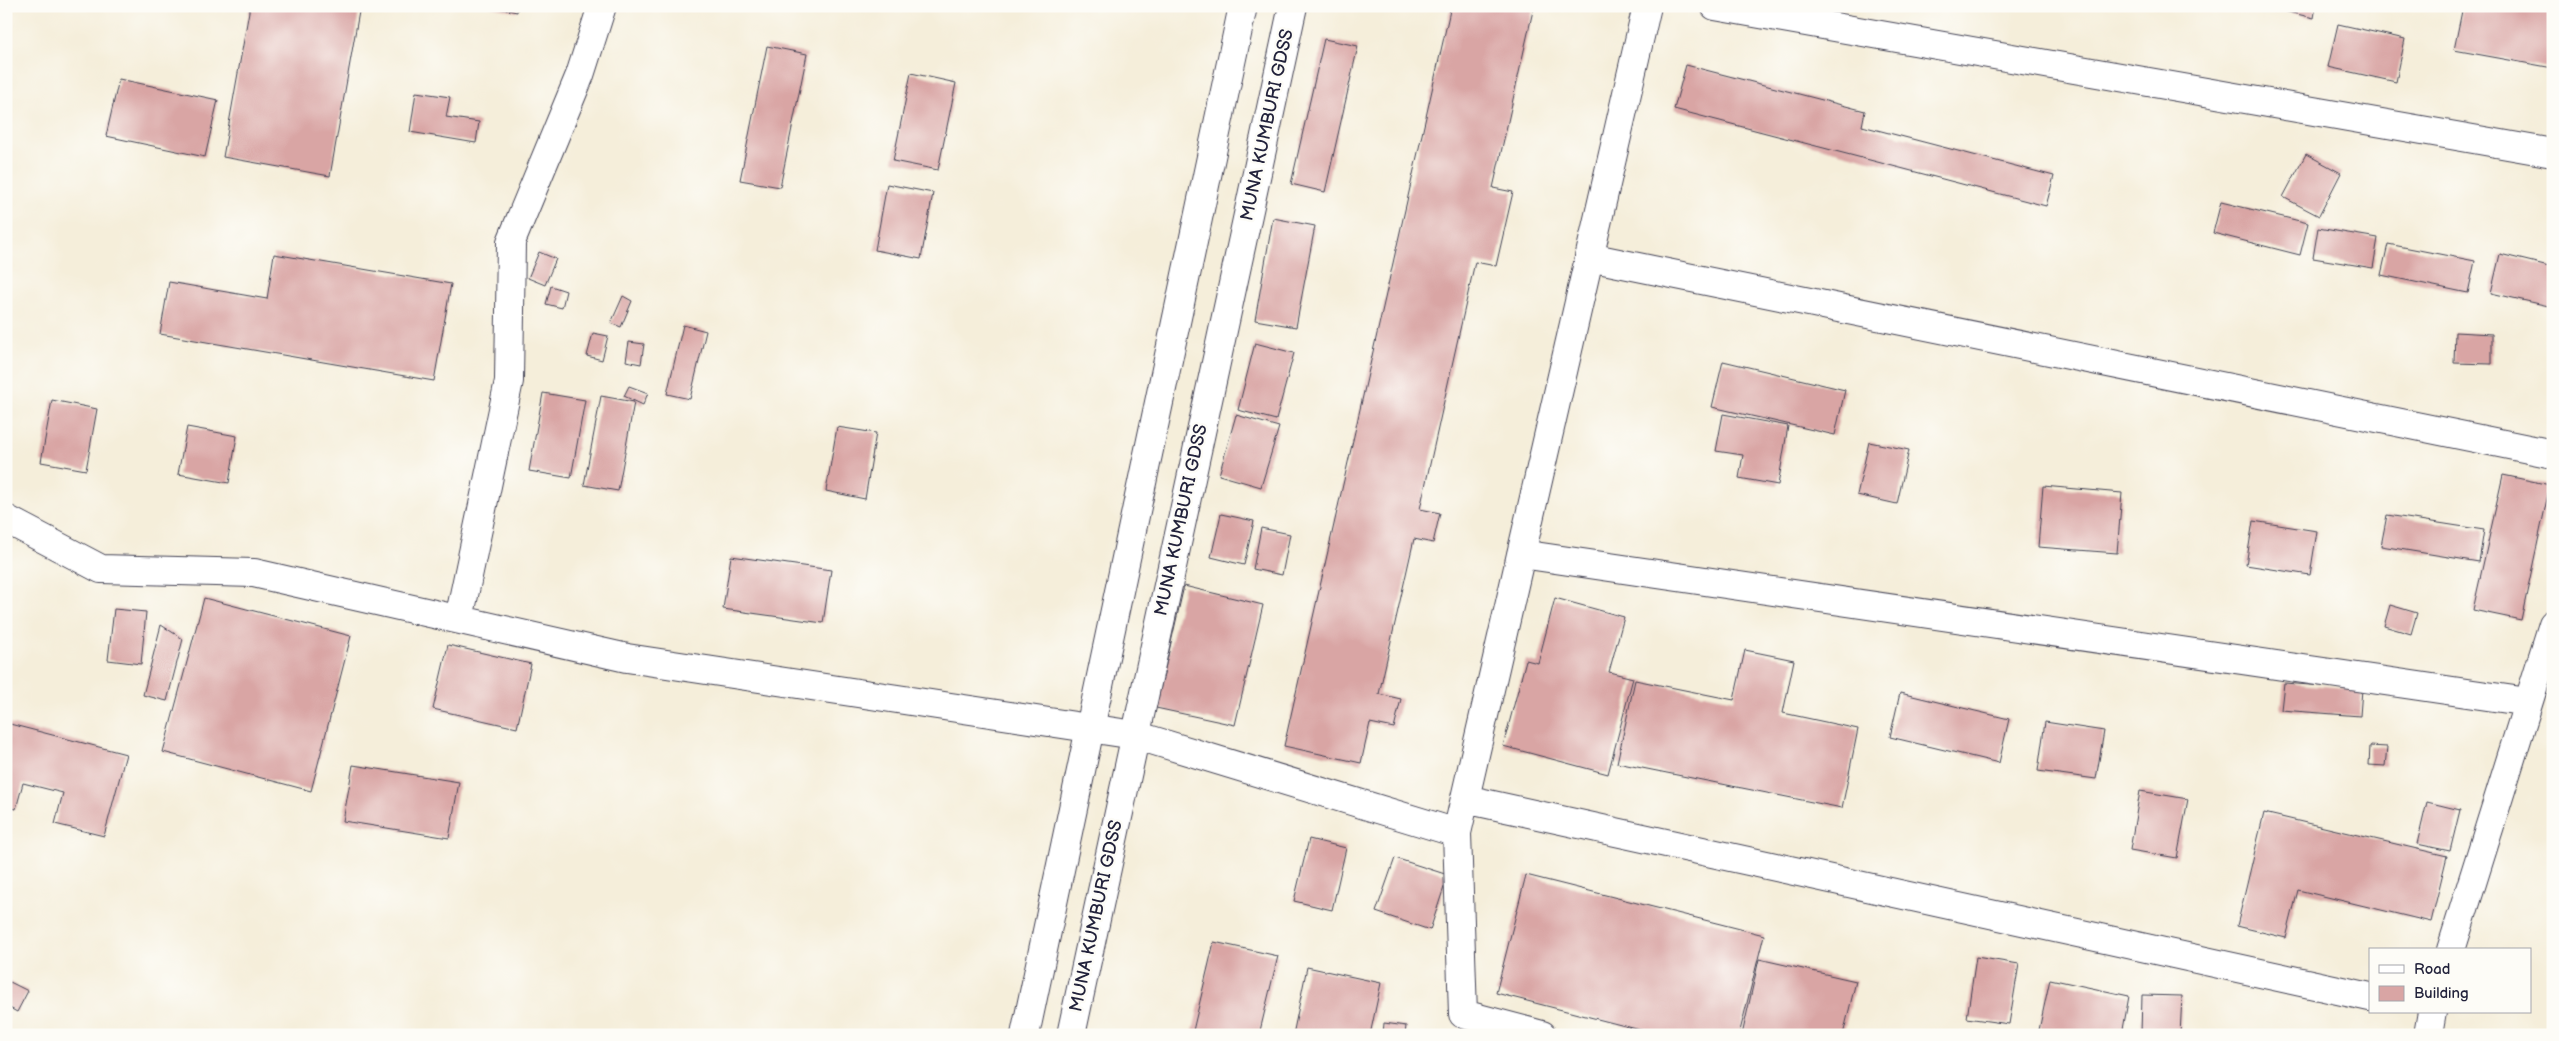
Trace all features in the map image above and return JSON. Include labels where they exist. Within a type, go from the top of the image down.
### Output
[{"type":"main road","points":[[459,619],[509,381],[511,242],[580,75],[602,6]]},
{"type":"main road","points":[[1026,1035],[1243,6]]},
{"type":"main road","name":"MUNA KUMBURI GDSS","points":[[1071,1035],[1293,6]]},
{"type":"main road","points":[[1542,1035],[1463,1014],[1457,834],[1647,6]]},
{"type":"main road","points":[[1715,6],[2553,153]]},
{"type":"main road","points":[[1589,257],[2553,454]]},
{"type":"main road","points":[[6,519],[100,570],[254,573],[627,658],[1135,735],[1457,834]]},
{"type":"main road","points":[[1521,554],[2528,702]]},
{"type":"main road","points":[[2452,948],[2553,624]]},
{"type":"main road","points":[[1465,799],[2369,997]]},
{"type":"main road","points":[[2428,1035],[2432,1014]]},
{"type":"building","points":[[250,6],[360,6],[330,176],[223,157]]},
{"type":"building","points":[[488,6],[518,6],[517,12]]},
{"type":"building","points":[[1451,6],[1534,6],[1493,188],[1513,192],[1496,266],[1475,262],[1420,509],[1440,513],[1433,543],[1414,539],[1379,694],[1401,699],[1394,728],[1370,723],[1361,763],[1284,746]]},
{"type":"building","points":[[2262,6],[2316,6],[2314,18]]},
{"type":"building","points":[[2463,6],[2553,8],[2553,68],[2454,50]]},
{"type":"building","points":[[2338,24],[2405,39],[2396,82],[2328,67]]},
{"type":"building","points":[[1324,39],[1358,46],[1325,192],[1291,184]]},
{"type":"building","points":[[767,46],[807,54],[780,187],[740,180]]},
{"type":"building","points":[[1686,65],[1865,111],[1862,126],[2054,176],[2046,206],[1674,109]]},
{"type":"building","points":[[911,73],[956,83],[938,170],[893,161]]},
{"type":"building","points":[[119,79],[218,100],[205,157],[106,136]]},
{"type":"building","points":[[416,92],[450,97],[446,117],[479,122],[476,143],[410,132]]},
{"type":"building","points":[[2306,154],[2341,173],[2319,216],[2283,197]]},
{"type":"building","points":[[887,184],[933,193],[921,259],[875,250]]},
{"type":"building","points":[[2221,202],[2308,223],[2300,255],[2213,233]]},
{"type":"building","points":[[1273,218],[1315,226],[1296,327],[1255,320]]},
{"type":"building","points":[[2318,228],[2378,238],[2373,268],[2313,258]]},
{"type":"building","points":[[2388,244],[2475,261],[2468,293],[2381,275]]},
{"type":"building","points":[[539,252],[556,259],[545,285],[528,278]]},
{"type":"building","points":[[274,254],[451,284],[434,381],[160,334],[169,282],[267,299]]},
{"type":"building","points":[[2500,254],[2553,267],[2553,307],[2491,293]]},
{"type":"building","points":[[551,286],[566,291],[562,308],[546,304]]},
{"type":"building","points":[[623,296],[632,301],[621,327],[611,323]]},
{"type":"building","points":[[683,325],[706,331],[690,399],[667,394]]},
{"type":"building","points":[[2455,332],[2492,334],[2492,364],[2454,363]]},
{"type":"building","points":[[593,333],[608,336],[602,360],[587,356]]},
{"type":"building","points":[[629,342],[644,344],[641,364],[626,361]]},
{"type":"building","points":[[1255,343],[1294,353],[1276,420],[1238,410]]},
{"type":"building","points":[[1723,361],[1845,390],[1835,435],[1712,407]]},
{"type":"building","points":[[629,386],[648,393],[643,405],[624,396]]},
{"type":"building","points":[[543,393],[585,400],[571,478],[529,471]]},
{"type":"building","points":[[601,396],[634,402],[618,491],[584,485]]},
{"type":"building","points":[[52,400],[97,409],[86,470],[41,462]]},
{"type":"building","points":[[1723,414],[1788,426],[1778,485],[1739,478],[1743,455],[1716,451]]},
{"type":"building","points":[[1236,415],[1279,427],[1261,487],[1219,475]]},
{"type":"building","points":[[187,427],[237,436],[229,483],[178,474]]},
{"type":"building","points":[[837,427],[876,433],[865,499],[826,491]]},
{"type":"building","points":[[1869,442],[1909,450],[1897,504],[1857,495]]},
{"type":"building","points":[[2503,475],[2550,485],[2521,620],[2473,610]]},
{"type":"building","points":[[2043,486],[2122,493],[2117,553],[2038,547]]},
{"type":"building","points":[[1221,514],[1254,521],[1244,565],[1211,557]]},
{"type":"building","points":[[2387,515],[2484,530],[2479,562],[2381,546]]},
{"type":"building","points":[[2253,521],[2317,531],[2310,575],[2246,565]]},
{"type":"building","points":[[1261,528],[1290,534],[1282,575],[1253,569]]},
{"type":"building","points":[[731,556],[831,570],[823,623],[723,609]]},
{"type":"building","points":[[1184,586],[1263,605],[1235,725],[1156,708]]},
{"type":"building","points":[[204,598],[351,636],[311,791],[163,752]]},
{"type":"building","points":[[1555,598],[1624,617],[1609,672],[1633,678],[1608,774],[1503,746],[1526,660],[1538,663]]},
{"type":"building","points":[[2390,605],[2417,613],[2411,634],[2384,626]]},
{"type":"building","points":[[114,609],[146,612],[141,664],[108,660]]},
{"type":"building","points":[[161,625],[183,639],[167,701],[143,695]]},
{"type":"building","points":[[448,645],[531,664],[517,728],[433,709]]},
{"type":"building","points":[[1745,650],[1794,660],[1783,713],[1858,729],[1842,808],[1617,763],[1635,680],[1734,700]]},
{"type":"building","points":[[2284,683],[2362,689],[2360,716],[2281,710]]},
{"type":"building","points":[[1900,693],[2009,719],[1999,763],[1890,737]]},
{"type":"building","points":[[2045,722],[2104,731],[2096,779],[2038,771]]},
{"type":"building","points":[[6,723],[126,754],[104,836],[55,824],[63,793],[23,783],[16,809],[6,807]]},
{"type":"building","points":[[2370,746],[2387,747],[2385,766],[2369,765]]},
{"type":"building","points":[[353,765],[459,782],[449,838],[343,821]]},
{"type":"building","points":[[2140,791],[2188,799],[2177,858],[2130,850]]},
{"type":"building","points":[[2427,802],[2460,810],[2450,851],[2417,844]]},
{"type":"building","points":[[2264,813],[2447,856],[2431,922],[2298,890],[2286,938],[2237,926]]},
{"type":"building","points":[[1309,839],[1346,848],[1332,910],[1294,901]]},
{"type":"building","points":[[1395,858],[1448,875],[1430,930],[1376,912]]},
{"type":"building","points":[[1526,875],[1764,935],[1739,1035],[1660,1035],[1496,993]]},
{"type":"building","points":[[1214,942],[1278,956],[1259,1035],[1192,1035]]},
{"type":"building","points":[[1976,957],[2019,964],[2009,1024],[1967,1018]]},
{"type":"building","points":[[1759,959],[1856,981],[1843,1035],[1742,1035]]},
{"type":"building","points":[[1307,967],[1381,983],[1370,1035],[1293,1035]]},
{"type":"building","points":[[2050,979],[2129,996],[2122,1035],[2060,1035],[2039,1030]]},
{"type":"building","points":[[10,982],[28,991],[17,1012],[6,1006],[6,989]]},
{"type":"building","points":[[2142,995],[2182,996],[2180,1035],[2141,1035]]},
{"type":"building","points":[[1384,1023],[1406,1026],[1405,1035],[1383,1035]]}]
